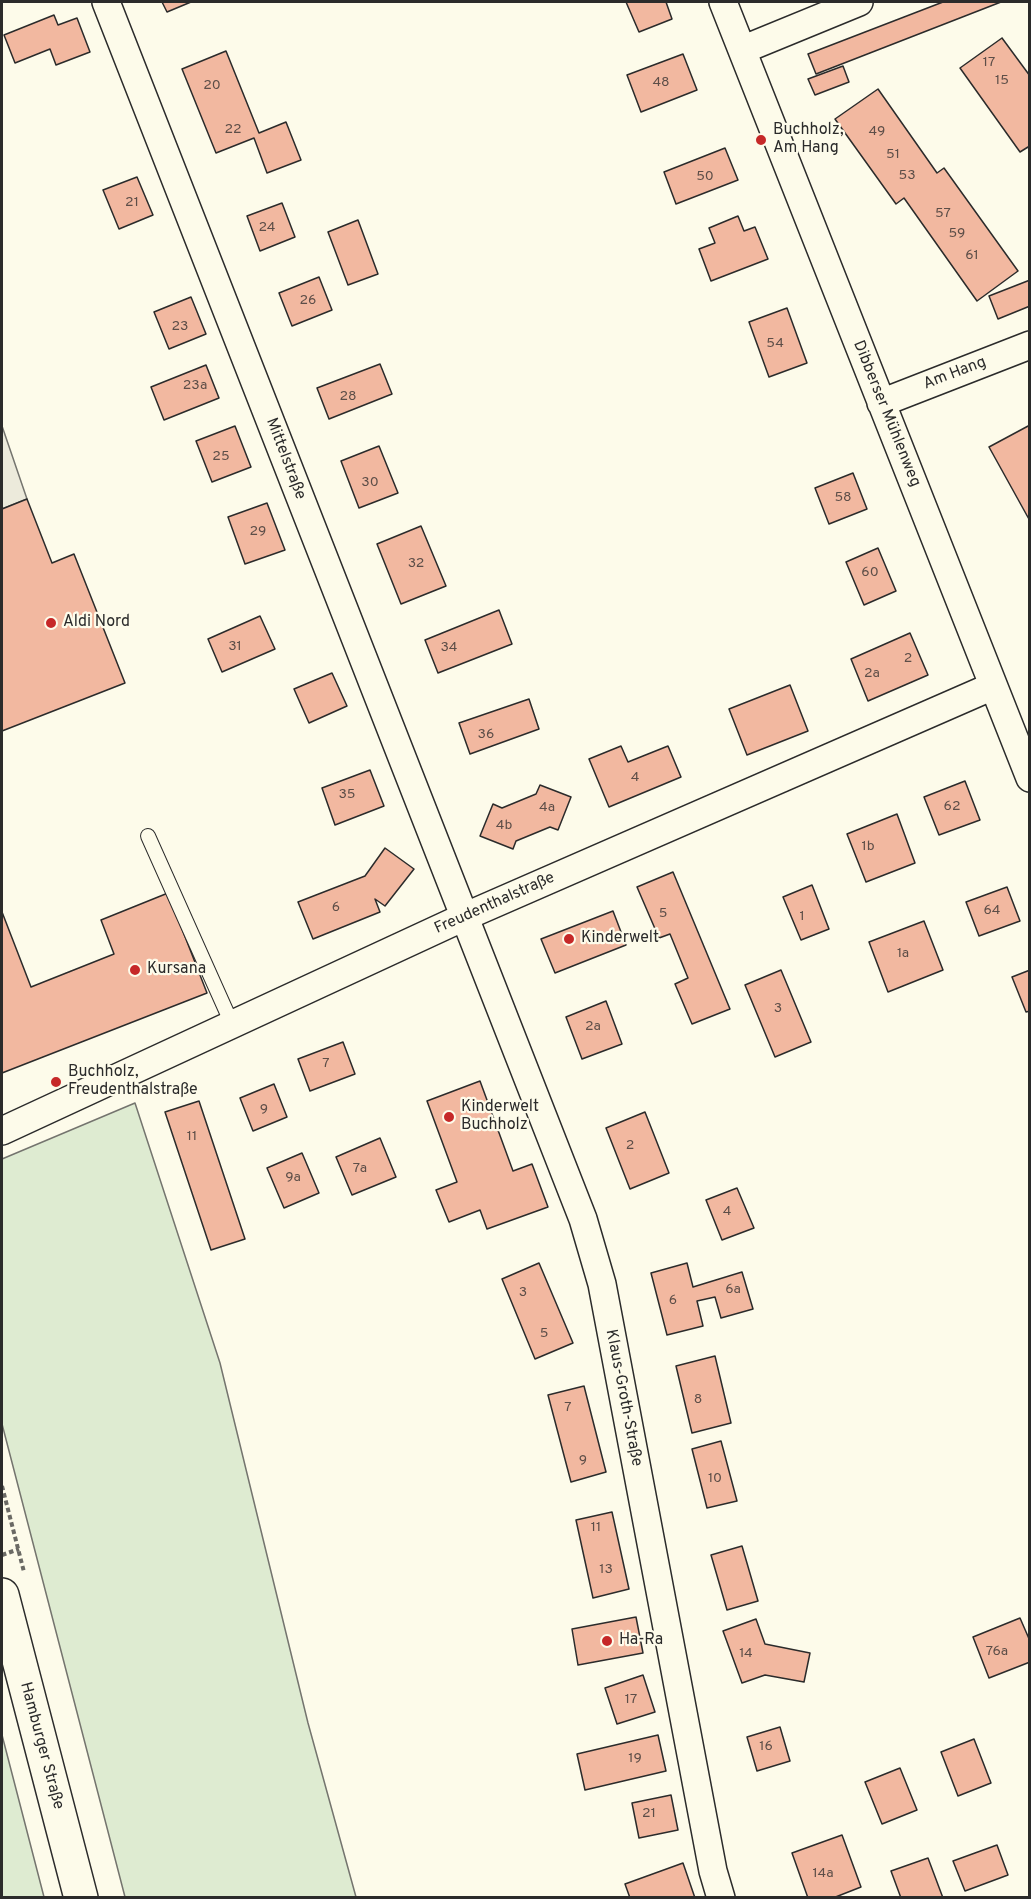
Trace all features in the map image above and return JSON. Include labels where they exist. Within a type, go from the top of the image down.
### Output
[{"type":"main road","name":"Hamburger Straße","points":[[2,1595],[81,1898]]},
{"type":"street","name":"Mittelstraße","points":[[106,2],[464,917]]},
{"type":"street","name":"Dibberser Mühlenweg","points":[[723,2],[1029,778]]},
{"type":"street","points":[[742,50],[859,2]]},
{"type":"street","name":"Am Hang","points":[[881,403],[1029,345]]},
{"type":"street","name":"Freudenthalstraße","points":[[2,1131],[464,917],[993,686]]},
{"type":"street","name":"Klaus-Groth-Straße","points":[[464,917],[584,1219],[602,1284],[713,1871],[721,1898]]},
{"type":"lane","points":[[148,836],[232,1024]]},
{"type":"path","points":[[2,1555],[19,1550]]},
{"type":"green space","points":[[135,1103],[220,1363],[308,1723],[356,1897],[125,1897],[2,1424],[2,1159]]},
{"type":"green space","points":[[2,1735],[44,1897],[2,1897]]},
{"type":"shaded area","points":[[2,426],[27,499],[2,509]]},
{"type":"building","points":[[162,2],[191,2],[167,12]]},
{"type":"building","points":[[626,2],[666,2],[672,19],[639,32]]},
{"type":"building","points":[[943,2],[1001,2],[816,74],[808,54]]},
{"type":"building","points":[[54,15],[58,25],[77,18],[90,52],[56,65],[50,49],[15,63],[4,35]]},
{"type":"building","points":[[1002,38],[1030,76],[1030,149],[1028,147],[1020,152],[960,68]]},
{"type":"building","points":[[226,51],[259,133],[286,122],[301,160],[267,173],[254,138],[216,153],[182,69]]},
{"type":"building","points":[[683,54],[697,90],[641,112],[627,75]]},
{"type":"building","points":[[843,66],[849,82],[815,95],[808,79]]},
{"type":"building","points":[[878,89],[937,173],[944,168],[1018,271],[977,301],[904,198],[896,204],[835,119]]},
{"type":"building","points":[[725,148],[738,180],[676,204],[664,172]]},
{"type":"building","points":[[137,177],[153,215],[119,229],[103,190]]},
{"type":"building","points":[[282,203],[295,237],[260,251],[247,216]]},
{"type":"building","points":[[738,216],[744,231],[755,227],[768,259],[711,281],[699,249],[715,243],[709,228]]},
{"type":"building","points":[[358,220],[378,274],[348,285],[328,232]]},
{"type":"building","points":[[319,277],[332,310],[292,326],[279,293]]},
{"type":"building","points":[[1030,280],[1030,306],[998,319],[989,296]]},
{"type":"building","points":[[191,297],[206,334],[169,349],[154,312]]},
{"type":"building","points":[[787,308],[807,363],[769,377],[749,322]]},
{"type":"building","points":[[380,364],[392,394],[329,419],[317,388]]},
{"type":"building","points":[[206,365],[219,398],[164,420],[151,387]]},
{"type":"building","points":[[1030,425],[1030,521],[989,447]]},
{"type":"building","points":[[235,426],[251,467],[212,482],[196,441]]},
{"type":"building","points":[[379,446],[398,493],[359,508],[341,461]]},
{"type":"building","points":[[853,473],[867,509],[829,524],[815,488]]},
{"type":"building","name":"Aldi Nord","points":[[27,499],[52,563],[74,554],[125,683],[2,731],[2,509]]},
{"type":"building","points":[[267,503],[285,550],[245,564],[228,517]]},
{"type":"building","points":[[421,526],[446,586],[401,604],[377,544]]},
{"type":"building","points":[[878,548],[896,591],[864,605],[846,562]]},
{"type":"building","points":[[499,610],[512,644],[438,673],[425,640]]},
{"type":"building","points":[[260,616],[275,649],[222,672],[208,639]]},
{"type":"building","points":[[910,633],[928,675],[868,701],[851,659]]},
{"type":"building","points":[[332,673],[347,706],[309,723],[294,689]]},
{"type":"building","points":[[790,685],[808,731],[747,755],[729,709]]},
{"type":"building","points":[[529,699],[539,729],[470,754],[459,723]]},
{"type":"building","points":[[621,746],[628,762],[668,746],[681,777],[609,807],[589,759]]},
{"type":"building","points":[[370,770],[384,806],[335,825],[322,788]]},
{"type":"building","points":[[965,781],[980,820],[939,835],[924,797]]},
{"type":"building","points":[[540,785],[571,797],[558,830],[550,827],[516,841],[513,849],[480,836],[493,804],[502,808],[536,794]]},
{"type":"building","points":[[897,814],[915,863],[866,882],[847,834]]},
{"type":"building","points":[[385,848],[414,869],[385,906],[375,899],[380,912],[313,939],[298,902],[365,876]]},
{"type":"building","points":[[673,872],[730,1009],[692,1024],[675,984],[688,978],[670,934],[659,938],[637,887]]},
{"type":"building","points":[[812,885],[829,929],[801,940],[783,897]]},
{"type":"building","points":[[1007,887],[1020,921],[979,936],[966,902]]},
{"type":"building","name":"Kursana","points":[[168,893],[207,993],[2,1073],[2,912],[31,987],[114,954],[101,920]]},
{"type":"building","points":[[613,911],[626,945],[555,973],[541,939]]},
{"type":"building","points":[[924,921],[943,970],[888,992],[869,942]]},
{"type":"building","points":[[781,970],[811,1042],[775,1057],[745,985]]},
{"type":"building","points":[[1030,970],[1030,1011],[1026,1012],[1012,977]]},
{"type":"building","points":[[606,1001],[622,1044],[582,1059],[566,1017]]},
{"type":"building","points":[[343,1042],[355,1074],[310,1091],[298,1059]]},
{"type":"building","points":[[480,1081],[513,1171],[532,1164],[548,1207],[487,1229],[480,1210],[449,1222],[436,1190],[457,1182],[427,1101]]},
{"type":"building","points":[[274,1084],[287,1117],[253,1131],[240,1098]]},
{"type":"building","points":[[199,1101],[245,1239],[211,1250],[165,1112]]},
{"type":"building","points":[[645,1112],[669,1173],[630,1189],[606,1128]]},
{"type":"building","points":[[380,1138],[396,1177],[352,1195],[336,1157]]},
{"type":"building","points":[[302,1153],[319,1193],[284,1208],[267,1168]]},
{"type":"building","points":[[737,1188],[754,1228],[722,1240],[706,1200]]},
{"type":"building","points":[[539,1263],[573,1343],[535,1359],[502,1279]]},
{"type":"building","points":[[687,1263],[693,1287],[742,1272],[753,1309],[721,1318],[715,1297],[697,1301],[703,1326],[667,1335],[651,1273]]},
{"type":"building","points":[[715,1356],[731,1423],[692,1433],[676,1366]]},
{"type":"building","points":[[584,1386],[606,1472],[571,1482],[548,1395]]},
{"type":"building","points":[[721,1441],[737,1501],[707,1508],[692,1449]]},
{"type":"building","points":[[612,1512],[629,1589],[593,1598],[576,1520]]},
{"type":"building","points":[[742,1546],[758,1601],[727,1610],[711,1555]]},
{"type":"building","name":"Ha-Ra","points":[[636,1617],[643,1653],[578,1665],[572,1629]]},
{"type":"building","points":[[1020,1618],[1030,1641],[1030,1662],[989,1678],[973,1637]]},
{"type":"building","points":[[756,1619],[765,1644],[810,1653],[804,1682],[765,1675],[742,1683],[723,1631]]},
{"type":"building","points":[[643,1675],[655,1712],[617,1724],[605,1688]]},
{"type":"building","points":[[780,1727],[790,1761],[757,1771],[747,1737]]},
{"type":"building","points":[[658,1735],[666,1771],[585,1790],[577,1754]]},
{"type":"building","points":[[974,1739],[991,1783],[958,1796],[941,1752]]},
{"type":"building","points":[[900,1768],[917,1810],[882,1824],[865,1782]]},
{"type":"building","points":[[671,1795],[678,1830],[639,1838],[632,1803]]},
{"type":"building","points":[[842,1835],[861,1887],[833,1898],[808,1898],[792,1853]]},
{"type":"building","points":[[997,1845],[1008,1875],[965,1891],[953,1861]]},
{"type":"building","points":[[928,1858],[943,1898],[901,1898],[891,1871]]},
{"type":"building","points":[[683,1863],[695,1898],[630,1898],[625,1884]]},
{"type":"place","name":"Buchholz, Am Hang","points":[[761,140]]},
{"type":"place","name":"Aldi Nord","points":[[51,623]]},
{"type":"place","name":"Kinderwelt","points":[[569,939]]},
{"type":"place","name":"Kursana","points":[[135,970]]},
{"type":"place","name":"Buchholz, Freudenthalstraße","points":[[56,1082]]},
{"type":"place","name":"Kinderwelt Buchholz","points":[[449,1117]]},
{"type":"place","name":"Ha-Ra","points":[[607,1641]]}]
